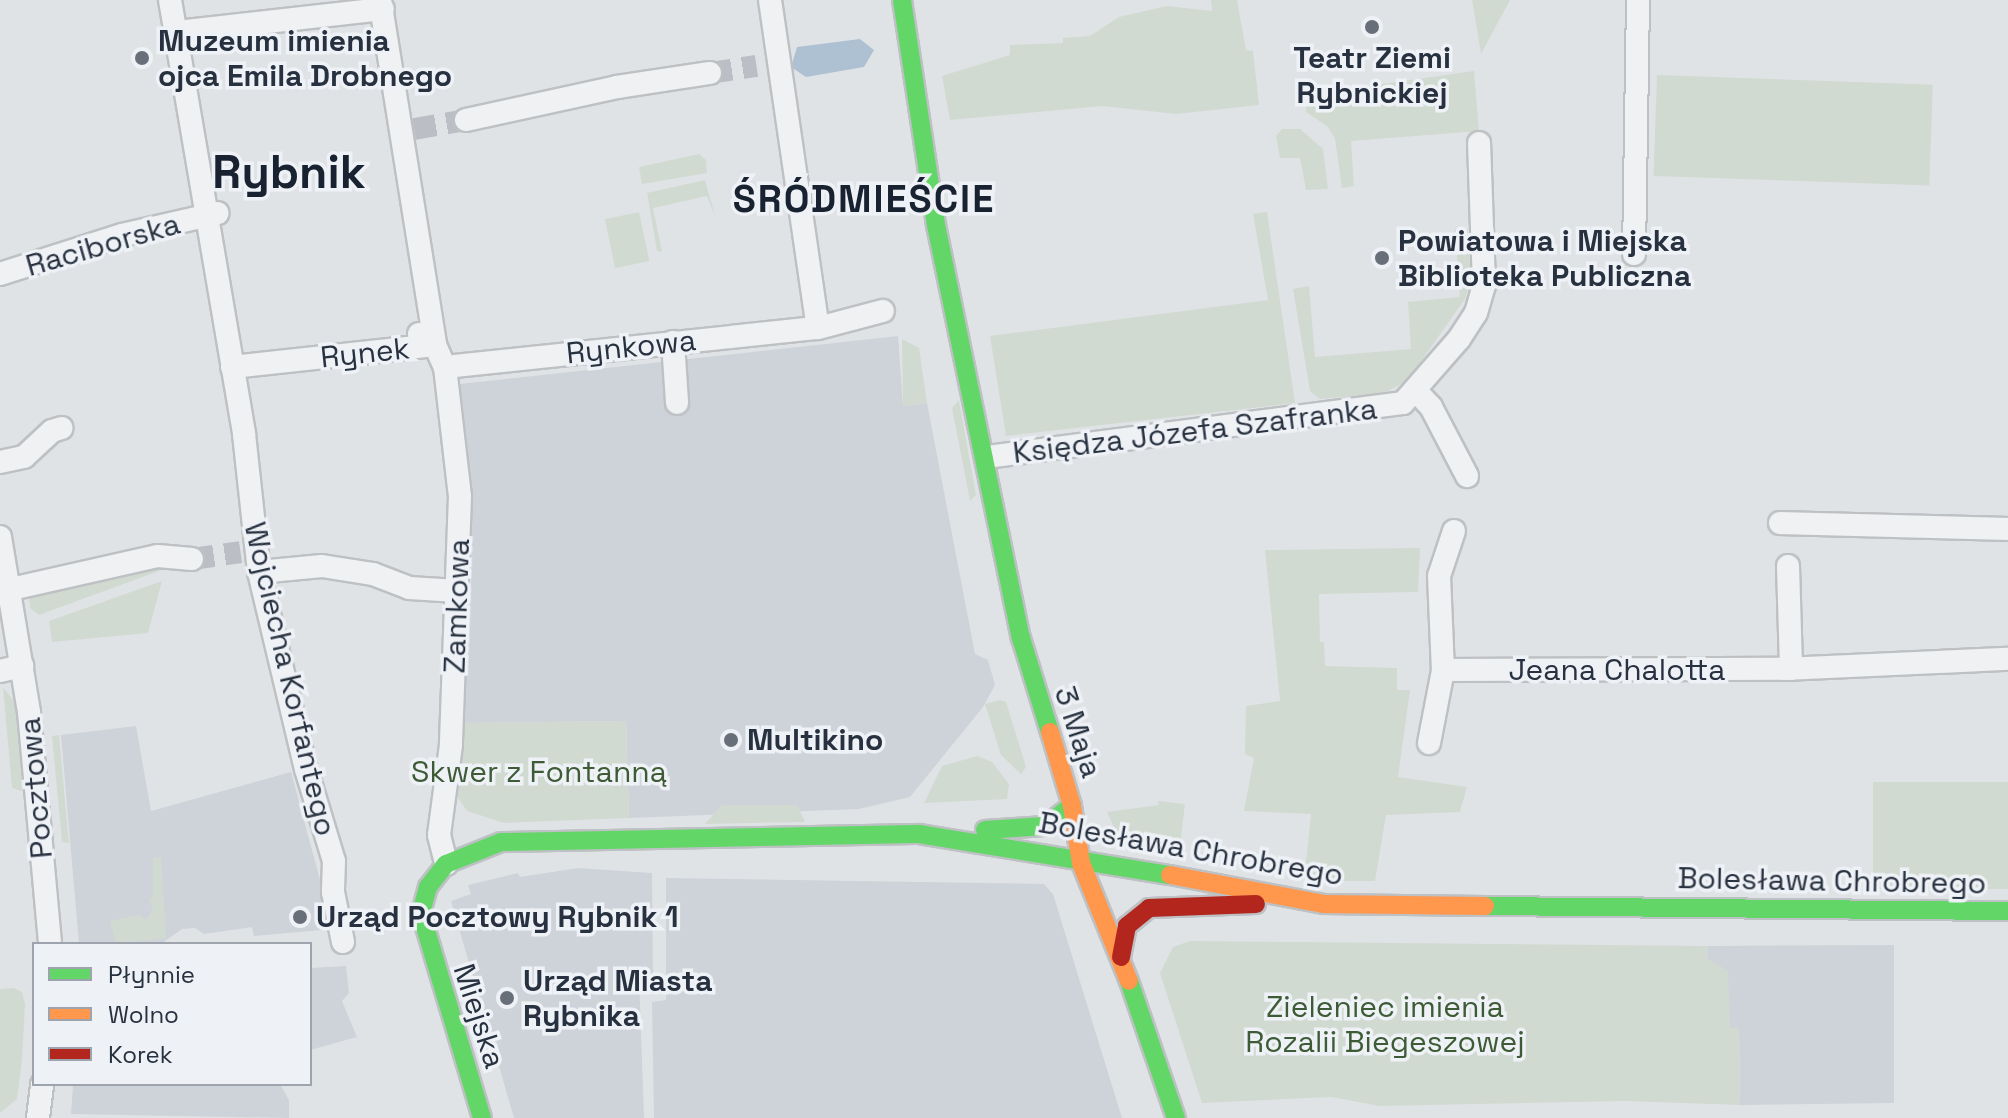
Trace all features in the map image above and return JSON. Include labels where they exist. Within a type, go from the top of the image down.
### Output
[{"type":"street","points":[[170,0],[213,214],[236,362]]},
{"type":"street","points":[[770,0],[818,328]]},
{"type":"street","name":"3 Maja","points":[[902,0],[936,225],[986,452],[1021,638],[1072,806],[1081,863],[1102,922],[1121,957],[1176,1118]]},
{"type":"street","points":[[1634,254],[1638,0]]},
{"type":"street","name":"Rynek","points":[[177,32],[379,10],[403,131],[434,349],[236,362]]},
{"type":"street","points":[[177,32],[196,45]]},
{"type":"street","points":[[756,66],[778,59]]},
{"type":"street","points":[[466,120],[710,73]]},
{"type":"street","name":"Księdza Józefa Szafranka","points":[[986,452],[1386,407],[1417,392],[1476,313],[1484,285],[1479,143]]},
{"type":"street","name":"Raciborska","points":[[0,274],[122,235],[213,214]]},
{"type":"street","name":"Rynkowa","points":[[434,349],[673,342],[818,328],[883,311]]},
{"type":"street","points":[[673,342],[677,403]]},
{"type":"street","name":"Zamkowa","points":[[434,349],[460,496],[451,745],[439,835],[446,864]]},
{"type":"street","name":"Wojciecha Korfantego","points":[[236,362],[252,558],[306,769],[334,861],[333,892],[343,942]]},
{"type":"street","points":[[1417,392],[1431,407],[1467,476]]},
{"type":"street","points":[[0,462],[24,457],[62,428]]},
{"type":"street","points":[[1780,523],[2008,529]]},
{"type":"street","points":[[1429,743],[1443,670],[1439,576],[1454,531]]},
{"type":"street","name":"Pocztowa","points":[[0,537],[22,666],[50,942]]},
{"type":"street","points":[[20,587],[158,556],[192,559]]},
{"type":"street","points":[[252,558],[373,574],[409,588],[458,591]]},
{"type":"street","points":[[1788,566],[1791,669]]},
{"type":"street","name":"Jeana Chalotta","points":[[1443,670],[1791,669],[2008,659]]},
{"type":"street","points":[[0,671],[22,666]]},
{"type":"street","points":[[943,837],[1045,826],[1072,806],[1097,848],[1141,870]]},
{"type":"street","name":"Bolesława Chrobrego","points":[[446,864],[478,847],[509,841],[622,836],[943,837],[1306,901],[2008,911]]},
{"type":"street","name":"Miejska","points":[[446,864],[425,894],[423,931],[482,1118]]},
{"type":"street","points":[[1121,957],[1127,926],[1149,908],[1306,901]]},
{"type":"street","points":[[38,1118],[42,1086]]},
{"type":"shaded area","points":[[898,336],[903,406],[927,403],[975,654],[988,660],[995,685],[983,707],[910,797],[859,809],[629,818],[626,721],[462,723],[471,590],[471,480],[460,384]]},
{"type":"shaded area","points":[[136,726],[151,811],[291,772],[330,917],[321,930],[254,936],[252,927],[204,934],[195,928],[182,929],[164,942],[79,942],[61,735]]},
{"type":"shaded area","points":[[578,868],[652,873],[653,974],[639,975],[644,1118],[514,1118],[451,901],[471,894],[468,885],[518,873],[520,877]]},
{"type":"shaded area","points":[[666,878],[1044,884],[1053,894],[1122,1118],[654,1118],[652,1002],[666,1000]]},
{"type":"shaded area","points":[[1894,945],[1894,1103],[1740,1105],[1739,1028],[1730,1029],[1728,1010],[1707,958],[1708,946]]},
{"type":"shaded area","points":[[346,966],[349,993],[342,1001],[357,1037],[312,1049],[312,968]]},
{"type":"shaded area","points":[[73,1086],[281,1086],[289,1100],[289,1118],[71,1114]]},
{"type":"green space","points":[[1211,0],[1237,0],[1246,50],[1253,51],[1259,105],[1176,114],[1102,106],[950,120],[942,76],[1010,55],[1010,45],[1063,43],[1063,38],[1090,36],[1119,17],[1167,6],[1212,11]]},
{"type":"green space","points":[[1472,0],[1510,0],[1481,54]]},
{"type":"green space","points":[[1474,71],[1479,131],[1351,141],[1354,186],[1342,188],[1335,139],[1328,127],[1306,112],[1306,106],[1347,99],[1347,89]]},
{"type":"green space","points":[[1657,75],[1933,85],[1929,186],[1653,176]]},
{"type":"green space","points":[[1282,129],[1300,129],[1323,149],[1328,189],[1306,190],[1300,158],[1280,158],[1276,136]]},
{"type":"green space","points":[[699,154],[706,160],[707,173],[642,184],[639,167]]},
{"type":"green space","points":[[705,180],[716,219],[707,196],[653,208],[662,252],[657,251],[647,193]]},
{"type":"green space","points":[[639,212],[649,261],[615,268],[605,219]]},
{"type":"green space","points":[[1267,212],[1295,403],[1006,436],[990,336],[1268,300],[1253,214]]},
{"type":"green space","points":[[1455,229],[1468,229],[1471,279],[1465,299],[1407,381],[1384,393],[1320,399],[1310,391],[1293,289],[1309,286],[1315,357],[1411,349],[1408,302],[1460,297]]},
{"type":"green space","points":[[902,339],[919,348],[927,403],[903,406]]},
{"type":"green space","points":[[959,400],[976,495],[970,501],[952,408]]},
{"type":"green space","points":[[1420,548],[1418,592],[1319,594],[1320,642],[1324,642],[1325,666],[1397,668],[1397,690],[1410,690],[1398,777],[1467,787],[1460,812],[1386,815],[1375,881],[1304,881],[1311,814],[1244,811],[1254,758],[1245,754],[1246,706],[1280,701],[1265,550]]},
{"type":"green space","points":[[167,561],[167,568],[39,615],[30,608],[29,595]]},
{"type":"green space","points":[[162,581],[148,633],[52,642],[49,621]]},
{"type":"green space","points":[[3,687],[16,704],[25,792],[12,788]]},
{"type":"green space","points":[[1000,700],[1006,702],[1026,767],[1021,774],[1001,755],[985,704]]},
{"type":"green space","name":"Skwer z Fontanną","points":[[626,721],[629,818],[504,823],[467,811],[449,785],[462,723]]},
{"type":"green space","points":[[59,735],[69,843],[62,842],[52,736]]},
{"type":"green space","points":[[977,756],[992,762],[1009,784],[1007,799],[924,803],[942,766]]},
{"type":"green space","points":[[1873,782],[2008,782],[2008,889],[1873,889]]},
{"type":"green space","points":[[1158,801],[1185,804],[1179,853],[1115,830],[1107,812],[1159,805]]},
{"type":"green space","points":[[722,805],[797,805],[805,822],[705,824]]},
{"type":"green space","points":[[161,857],[166,938],[115,942],[110,921],[139,915],[146,920],[153,910],[149,899],[153,898],[153,858]]},
{"type":"green space","name":"Zieleniec imienia Rozalii Biegeszowej","points":[[1190,941],[1708,946],[1707,958],[1728,971],[1730,1028],[1739,1028],[1740,1105],[1626,1101],[1379,1106],[1332,1097],[1202,1103],[1160,973],[1173,947]]},
{"type":"green space","points":[[14,988],[22,992],[25,1004],[22,1060],[17,1099],[0,1113],[0,989]]},
{"type":"water","points":[[860,39],[874,50],[864,67],[806,77],[791,67],[797,47]]},
{"type":"tunnel","points":[[710,73],[756,66]]},
{"type":"tunnel","points":[[414,129],[466,120]]},
{"type":"tunnel","points":[[192,559],[241,552]]},
{"type":"traffic: fast","points":[[902,0],[936,225],[1021,638],[1050,732]]},
{"type":"traffic: fast","points":[[985,830],[1045,826],[1072,806]]},
{"type":"traffic: fast","points":[[482,1118],[421,913],[428,887],[446,864],[501,842],[919,834],[1170,875]]},
{"type":"traffic: fast","points":[[1485,906],[2008,911]]},
{"type":"traffic: fast","points":[[1129,981],[1176,1118]]},
{"type":"traffic: slow","points":[[1050,732],[1072,806],[1081,863],[1129,981]]},
{"type":"traffic: slow","points":[[1170,875],[1323,904],[1485,906]]},
{"type":"traffic: jam","points":[[1121,957],[1127,926],[1149,908],[1256,904]]},
{"type":"place","name":"Teatr Ziemi Rybnickiej","points":[[1372,27]]},
{"type":"place","name":"Muzeum imienia ojca Emila Drobnego","points":[[142,58]]},
{"type":"place","name":"Powiatowa i Miejska Biblioteka Publiczna","points":[[1382,258]]},
{"type":"place","name":"Multikino","points":[[731,740]]},
{"type":"place","name":"Urząd Pocztowy Rybnik 1","points":[[300,917]]},
{"type":"place","name":"Urząd Miasta Rybnika","points":[[507,998]]},
{"type":"district","name":"Rybnik","points":[[289,172]]},
{"type":"district","name":"ŚRÓDMIEŚCIE","points":[[864,200]]}]
